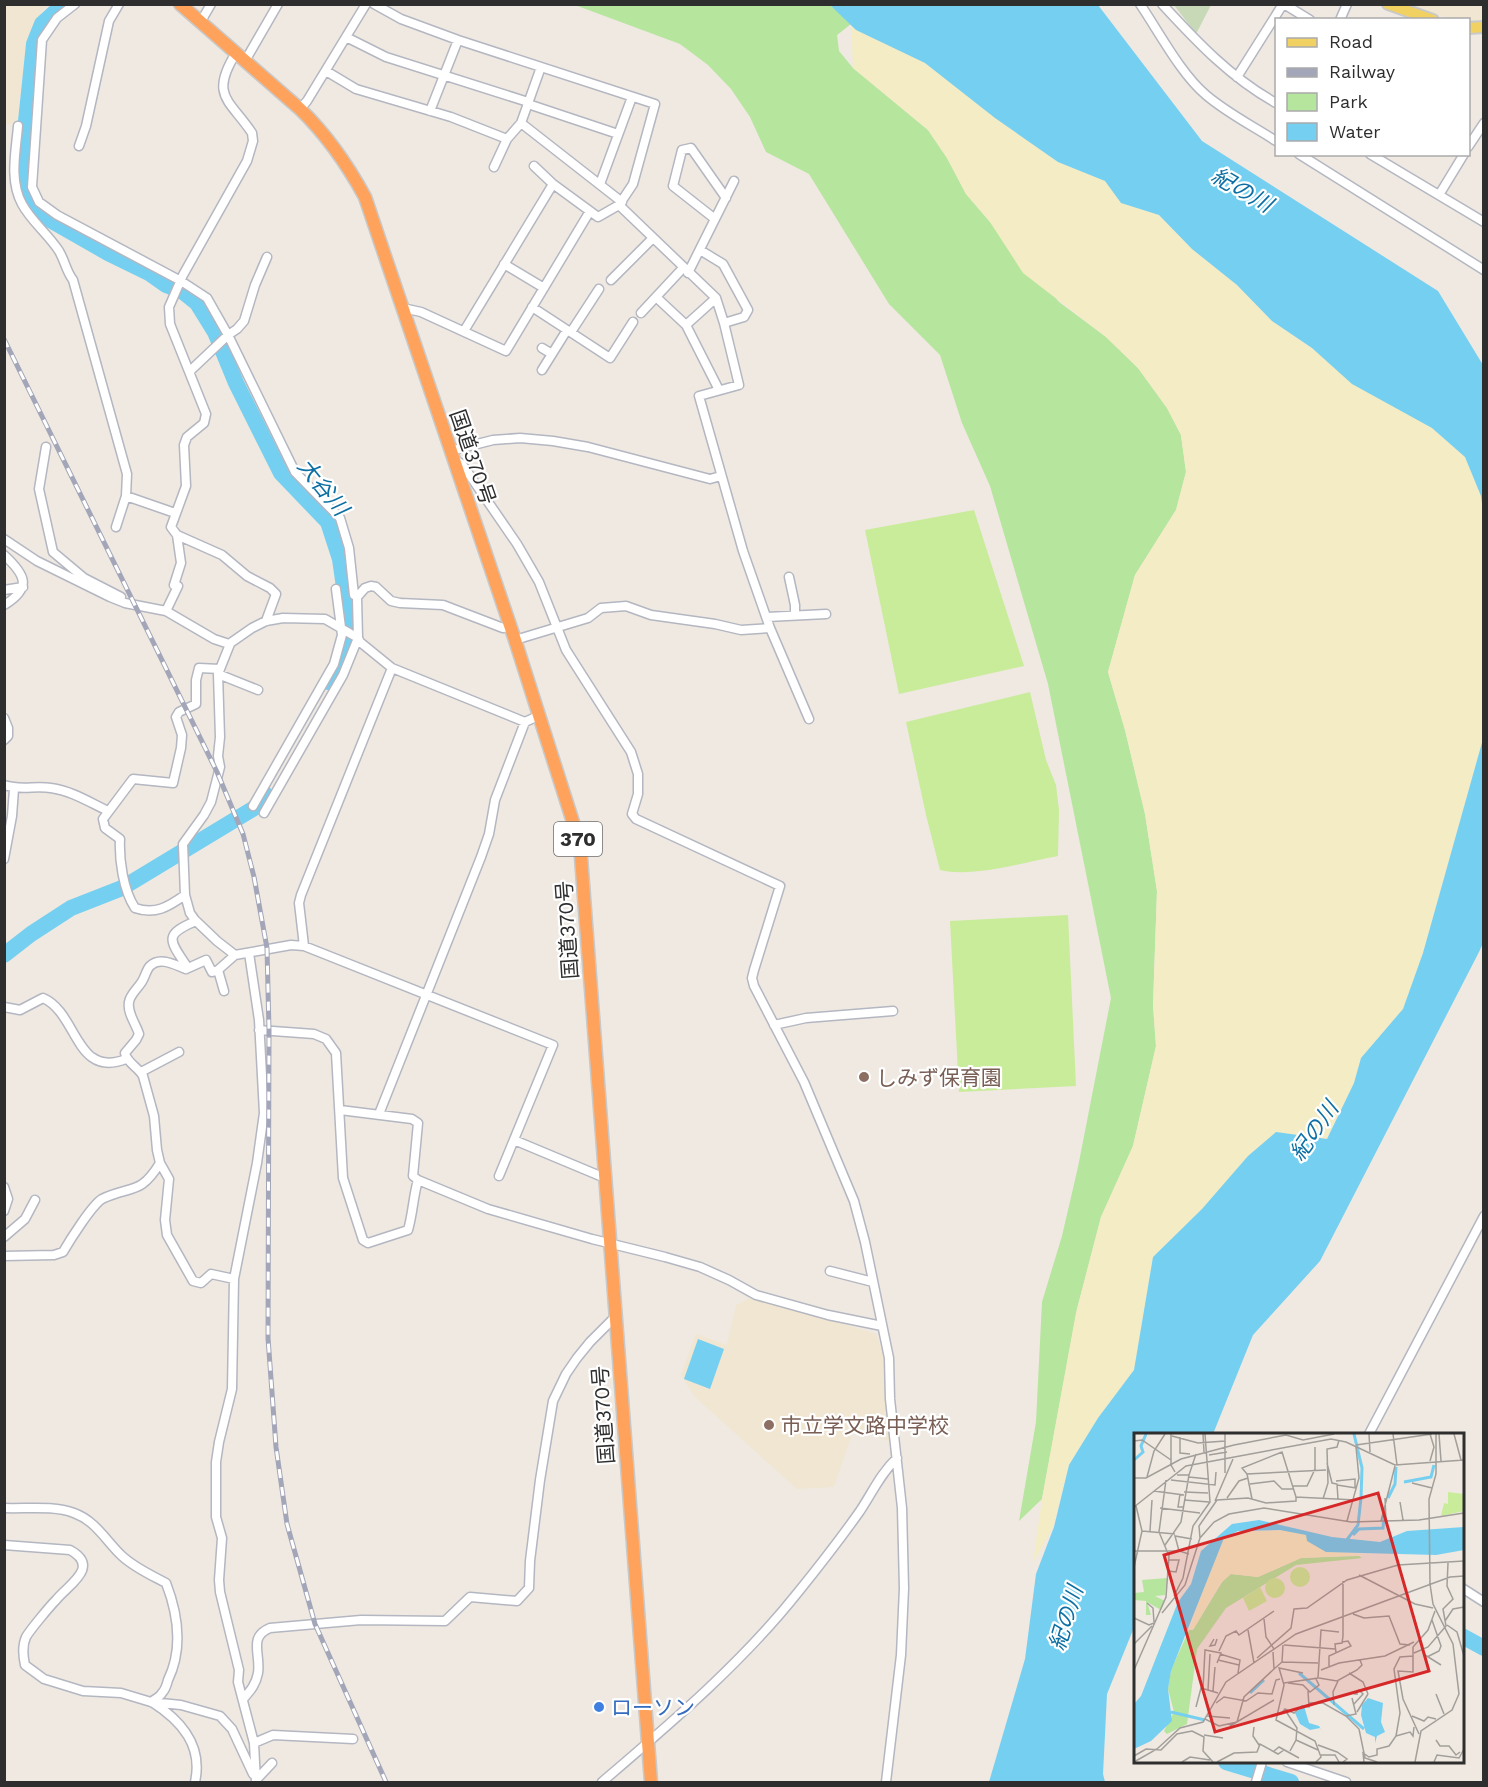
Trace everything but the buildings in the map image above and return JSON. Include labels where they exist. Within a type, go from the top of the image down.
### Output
[{"type":"highway","name":"国道370号","points":[[180,4],[319,127],[347,164],[365,197],[515,640],[579,844],[651,1782]]},
{"type":"main road","points":[[1388,4],[1427,18]]},
{"type":"street","points":[[75,4],[57,18],[42,40],[32,187],[39,202],[57,215],[181,281],[207,298],[228,335],[295,472],[340,518],[349,548],[354,595],[357,597]]},
{"type":"street","points":[[79,146],[86,126],[109,21],[119,4]]},
{"type":"street","points":[[200,23],[212,4]]},
{"type":"street","points":[[166,611],[178,586],[174,585],[181,563],[177,535],[171,527],[186,486],[184,445],[187,437],[204,423],[206,414],[170,324],[169,308],[251,150],[252,133],[233,111],[223,93],[227,70],[240,57],[278,4]]},
{"type":"street","points":[[300,109],[366,4]]},
{"type":"street","points":[[374,4],[400,19],[458,40],[656,104],[633,184],[621,204],[598,218],[553,184],[534,166]]},
{"type":"street","points":[[1140,4],[1188,74],[1204,93],[1275,140]]},
{"type":"street","points":[[1162,4],[1196,41],[1237,77],[1275,101]]},
{"type":"street","points":[[1237,77],[1283,4],[1307,18]]},
{"type":"street","points":[[1341,18],[1347,4]]},
{"type":"street","points":[[346,37],[386,57],[618,134]]},
{"type":"street","points":[[430,111],[458,40]]},
{"type":"street","points":[[494,167],[507,140],[521,123],[541,68]]},
{"type":"street","points":[[326,70],[356,89],[451,117],[507,140]]},
{"type":"street","points":[[600,184],[632,97]]},
{"type":"street","points":[[521,123],[600,184],[716,298],[739,385],[699,396],[743,551],[770,628],[809,719]]},
{"type":"street","points":[[1470,144],[1484,123]]},
{"type":"street","points":[[18,126],[14,177],[16,192],[22,204],[61,254],[66,270],[73,280],[127,474],[126,496],[116,527]]},
{"type":"street","points":[[715,219],[673,186],[682,150],[691,148],[726,198]]},
{"type":"street","points":[[1302,156],[1484,270]]},
{"type":"street","points":[[1375,156],[1484,222]]},
{"type":"street","points":[[1439,195],[1463,156]]},
{"type":"street","points":[[641,313],[685,270],[700,249],[734,181]]},
{"type":"street","points":[[464,332],[553,184]]},
{"type":"street","points":[[403,308],[421,312],[506,351],[590,211]]},
{"type":"street","points":[[611,280],[653,238]]},
{"type":"street","points":[[700,249],[723,264],[748,310],[744,317],[724,322]]},
{"type":"street","points":[[190,371],[244,321],[255,285],[267,257]]},
{"type":"street","points":[[504,264],[544,288]]},
{"type":"street","points":[[542,370],[599,289]]},
{"type":"street","points":[[656,297],[686,325],[719,390]]},
{"type":"street","points":[[686,325],[716,298]]},
{"type":"street","points":[[532,308],[610,358],[633,322]]},
{"type":"street","points":[[542,348],[552,354]]},
{"type":"street","points":[[451,455],[494,440],[520,438],[588,447],[710,479],[721,476]]},
{"type":"street","points":[[46,447],[39,489],[53,552],[84,578],[124,598],[127,603]]},
{"type":"street","points":[[451,455],[462,464],[517,544],[539,582],[566,650],[604,708],[635,762],[638,774],[638,794],[632,814],[636,819],[780,886],[752,978],[804,1082],[854,1201],[889,1358],[890,1399],[902,1508],[904,1588],[901,1655],[886,1782]]},
{"type":"street","points":[[126,496],[175,513]]},
{"type":"street","points":[[177,535],[222,555],[247,576],[270,588],[276,594],[266,621]]},
{"type":"street","points":[[4,539],[37,561],[110,597],[166,611],[214,639],[230,644]]},
{"type":"street","points":[[4,555],[14,564],[24,580],[24,587],[18,597],[5,605]]},
{"type":"street","points":[[789,577],[795,615]]},
{"type":"street","points":[[264,813],[343,675],[357,597],[365,588],[371,586],[380,590],[391,601],[442,605],[503,628],[510,627]]},
{"type":"street","points":[[4,590],[24,587]]},
{"type":"street","points":[[336,589],[349,634]]},
{"type":"street","points":[[515,640],[588,618],[601,608],[626,606],[651,615],[741,630],[770,628]]},
{"type":"street","points":[[767,617],[826,614]]},
{"type":"street","points":[[236,955],[196,921],[190,913],[185,895],[183,844],[211,802],[220,767],[218,756],[219,672],[230,644],[266,621],[283,618],[325,619],[360,642],[392,668],[525,722]]},
{"type":"street","points":[[253,806],[334,664],[340,644],[349,634]]},
{"type":"street","points":[[185,895],[153,912],[135,908],[129,899],[121,867],[120,838],[105,828],[103,819],[133,779],[173,783],[182,748],[182,735],[176,717],[179,712],[196,704],[196,680],[199,668],[219,672],[258,690]]},
{"type":"street","points":[[304,946],[299,903],[301,895],[392,668]]},
{"type":"street","points":[[379,1114],[481,857],[489,834],[495,800],[525,722],[538,716]]},
{"type":"street","points":[[4,718],[8,728],[8,736],[4,740]]},
{"type":"street","points":[[4,785],[14,789],[48,787],[69,791],[108,811]]},
{"type":"street","points":[[4,860],[14,789]]},
{"type":"street","points":[[186,969],[186,964],[172,941],[173,934],[178,929],[196,921]]},
{"type":"street","points":[[234,1279],[211,1274],[201,1283],[193,1281],[167,1235],[165,1220],[169,1179],[160,1163],[154,1116],[141,1072],[126,1059],[125,1053],[139,1034],[130,1014],[128,1004],[131,995],[145,978],[149,967],[162,961],[186,969],[206,960],[212,972],[218,970],[236,955],[291,945],[304,946],[554,1045],[499,1176]]},
{"type":"street","points":[[249,953],[259,1030],[264,1113],[257,1163],[234,1279],[232,1389],[219,1442],[215,1484],[216,1517],[222,1538],[220,1592],[239,1670],[238,1682],[254,1743],[256,1781]]},
{"type":"street","points":[[218,970],[224,991]]},
{"type":"street","points":[[4,1007],[20,1010],[43,998],[53,1002],[61,1010],[87,1053],[108,1064],[126,1059]]},
{"type":"street","points":[[774,1025],[806,1018],[893,1011]]},
{"type":"street","points":[[259,1030],[303,1031],[326,1039],[336,1053],[343,1178],[363,1240],[368,1243],[408,1230],[418,1180]]},
{"type":"street","points":[[141,1072],[179,1052]]},
{"type":"street","points":[[340,1110],[411,1119],[418,1123],[413,1176],[488,1209],[700,1267],[756,1295],[828,1315],[882,1326]]},
{"type":"street","points":[[514,1140],[605,1178]]},
{"type":"street","points":[[4,1256],[54,1255],[63,1252],[100,1200],[145,1184],[160,1163]]},
{"type":"street","points":[[4,1187],[8,1199],[4,1211]]},
{"type":"street","points":[[4,1237],[25,1219],[35,1200]]},
{"type":"street","points":[[1370,1433],[1484,1216]]},
{"type":"street","points":[[830,1271],[873,1282]]},
{"type":"street","points":[[244,1698],[254,1687],[258,1674],[256,1638],[261,1632],[270,1628],[361,1620],[445,1621],[470,1597],[518,1601],[528,1588],[540,1480],[553,1401],[566,1374],[577,1358],[615,1317]]},
{"type":"street","points":[[602,1782],[723,1675],[761,1636],[805,1583],[860,1510],[888,1466],[897,1458]]},
{"type":"street","points":[[4,1508],[52,1509],[72,1512],[89,1520],[123,1557],[166,1583],[173,1599],[177,1651],[172,1672],[162,1693],[151,1702]]},
{"type":"street","points":[[4,1545],[70,1550],[78,1554],[83,1563],[77,1581],[56,1599],[26,1637],[23,1652],[25,1665],[44,1679],[61,1686],[83,1691],[121,1693],[151,1702],[181,1705],[220,1716],[232,1729],[256,1781]]},
{"type":"street","points":[[1464,1589],[1484,1602]]},
{"type":"street","points":[[151,1702],[172,1717],[191,1738],[198,1770],[195,1782]]},
{"type":"street","points":[[254,1743],[273,1735],[353,1739]]},
{"type":"street","points":[[256,1781],[272,1763]]},
{"type":"street","points":[[1256,1782],[1261,1763]]},
{"type":"street","points":[[1293,1763],[1346,1782]]},
{"type":"shaded area","points":[[4,5],[48,5],[42,11],[25,57],[17,124],[5,124]]},
{"type":"shaded area","points":[[1407,5],[1483,5],[1483,20],[1470,22],[1470,18],[1436,15]]},
{"type":"shaded area","points":[[754,1296],[876,1334],[885,1358],[891,1442],[854,1428],[834,1487],[797,1489],[695,1397],[681,1375],[696,1334],[727,1345],[736,1305]]},
{"type":"green space","points":[[575,5],[830,5],[851,24],[837,35],[839,51],[853,68],[928,130],[947,158],[966,194],[1059,302],[1106,337],[1138,368],[1167,408],[1181,435],[1186,472],[1176,510],[1135,575],[1108,672],[1125,730],[1145,814],[1157,891],[1153,1005],[1156,1046],[1133,1146],[1101,1217],[1077,1309],[1042,1499],[1019,1521],[1036,1422],[1042,1302],[1062,1236],[1078,1167],[1111,998],[1048,684],[990,486],[962,423],[940,355],[889,304],[809,174],[766,152],[750,117],[731,89],[708,65],[680,44]]},
{"type":"green space","points":[[1174,5],[1211,5],[1196,34]]},
{"type":"green space","points":[[974,510],[1024,666],[899,694],[865,530]]},
{"type":"green space","points":[[1030,692],[1046,760],[1056,785],[1059,810],[1058,856],[983,871],[940,870],[906,722]]},
{"type":"green space","points":[[1068,915],[1076,1086],[959,1092],[950,921]]},
{"type":"sand","points":[[851,24],[857,30],[925,63],[1058,162],[1106,181],[1121,203],[1159,215],[1192,249],[1237,285],[1272,321],[1395,406],[1432,428],[1465,457],[1481,496],[1483,511],[1483,739],[1423,953],[1403,1009],[1361,1058],[1354,1083],[1326,1140],[1202,1209],[1153,1257],[1134,1370],[1098,1418],[1069,1465],[1053,1527],[1033,1563],[1042,1499],[1076,1313],[1101,1217],[1133,1146],[1156,1046],[1153,1005],[1157,891],[1145,814],[1125,730],[1108,672],[1135,575],[1176,510],[1186,472],[1181,435],[1167,408],[1138,368],[1106,337],[1023,273],[990,222],[966,194],[947,158],[928,130],[853,68]]},
{"type":"water","name":"紀の川","points":[[830,5],[1098,5],[1202,141],[1438,291],[1483,365],[1483,511],[1481,496],[1465,457],[1432,428],[1352,384],[1312,348],[1272,321],[1237,285],[1192,249],[1159,215],[1121,203],[1105,181],[1058,162],[995,118],[925,63],[856,30]]},
{"type":"water","name":"紀の川","points":[[1483,739],[1484,941],[1479,952],[1320,1261],[1253,1335],[1213,1433],[1134,1433],[1134,1627],[1107,1694],[1103,1774],[1105,1782],[989,1782],[1025,1659],[1036,1574],[1054,1527],[1069,1465],[1098,1418],[1134,1370],[1153,1257],[1202,1209],[1248,1156],[1276,1132],[1327,1139],[1354,1083],[1361,1058],[1403,1009],[1423,953]]},
{"type":"water","points":[[698,1339],[724,1349],[710,1389],[684,1379]]},
{"type":"waterway","name":"大谷川","points":[[64,4],[42,24],[34,44],[26,121],[24,183],[29,203],[45,217],[108,253],[149,273],[166,285],[182,291],[197,303],[215,332],[236,383],[281,473],[328,522],[340,559],[345,594],[346,650],[328,682]]},
{"type":"waterway","name":"大谷川","points":[[4,955],[71,908],[122,888],[256,807],[264,793]]},
{"type":"waterway","points":[[1464,1637],[1484,1648]]},
{"type":"waterway","points":[[1229,1763],[1291,1782]]},
{"type":"railway","points":[[4,339],[217,772],[243,834],[254,877],[267,948],[268,1338],[276,1447],[287,1524],[315,1624],[386,1782]]},
{"type":"place","name":"しみず保育園","points":[[864,1077]]},
{"type":"place","name":"市立学文路中学校","points":[[769,1425]]},
{"type":"place","name":"ローソン","points":[[599,1707]]}]
